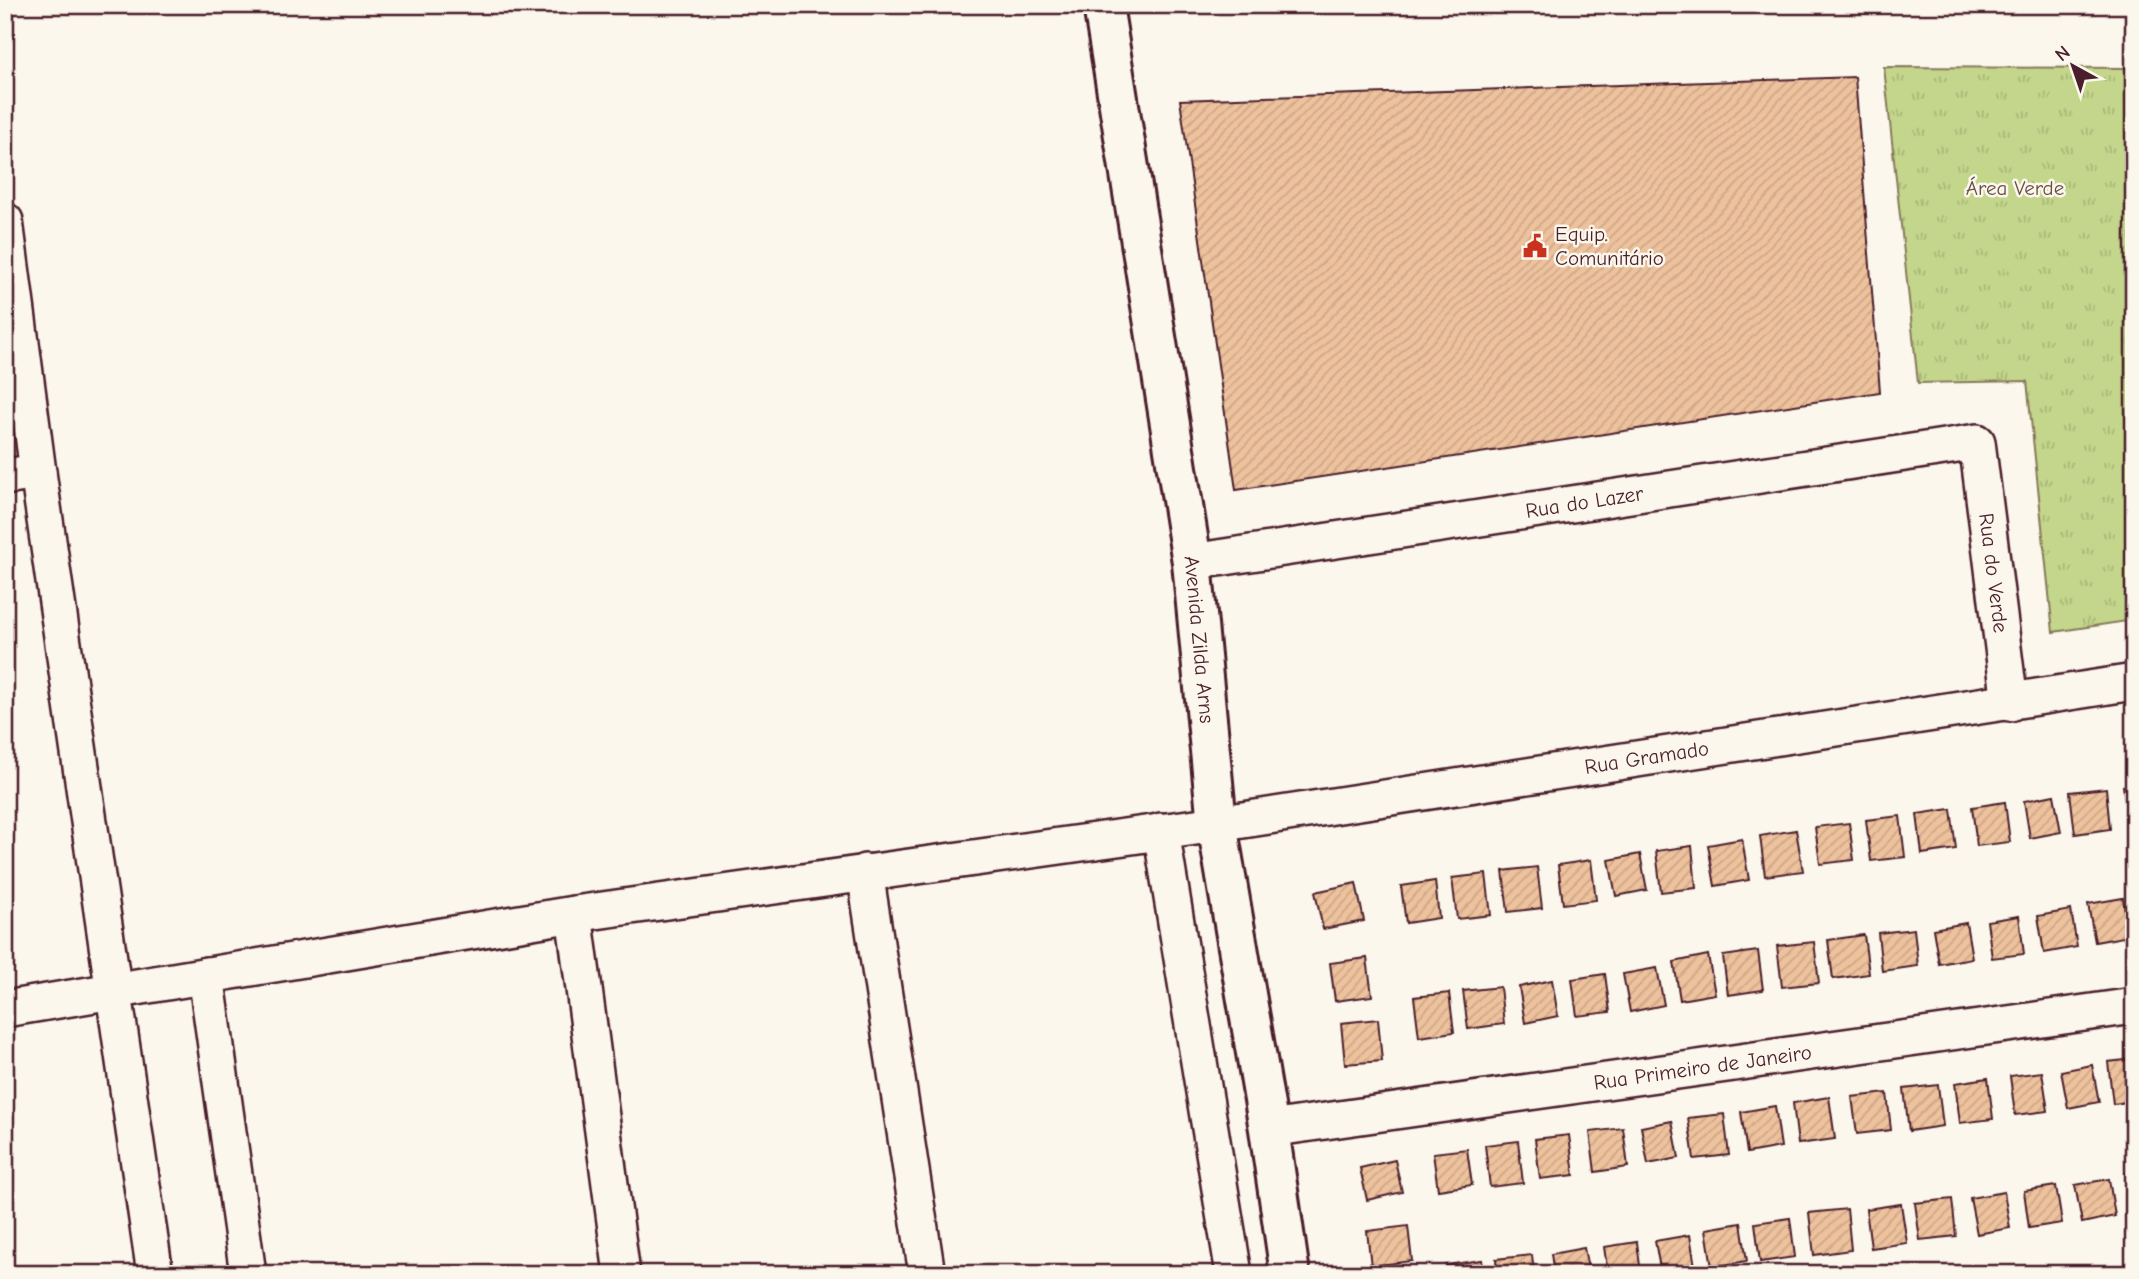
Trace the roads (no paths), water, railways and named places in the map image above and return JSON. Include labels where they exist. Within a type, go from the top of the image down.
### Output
[{"type":"street","name":"Avenida Zilda Arns","points":[[1103,5],[1192,562],[1217,824],[1269,1129],[1290,1274]]},
{"type":"street","points":[[5,220],[21,475],[115,989],[155,1274]]},
{"type":"street","name":"Rua do Lazer","points":[[1192,562],[1977,442]]},
{"type":"street","name":"Rua do Verde","points":[[1977,442],[2010,702]]},
{"type":"street","name":"Rua Gramado","points":[[5,1009],[575,914],[1217,824],[2134,682]]},
{"type":"street","points":[[1161,831],[1234,1274]]},
{"type":"street","points":[[865,873],[927,1274]]},
{"type":"street","points":[[575,914],[622,1274]]},
{"type":"street","points":[[206,975],[248,1274]]},
{"type":"street","name":"Rua Primeiro de Janeiro","points":[[1269,1129],[2134,1006]]},
{"type":"place","name":"Equip. Comunitário","points":[[1535,246]]},
{"type":"park label","name":"Área Verde","points":[[2015,188]]}]
